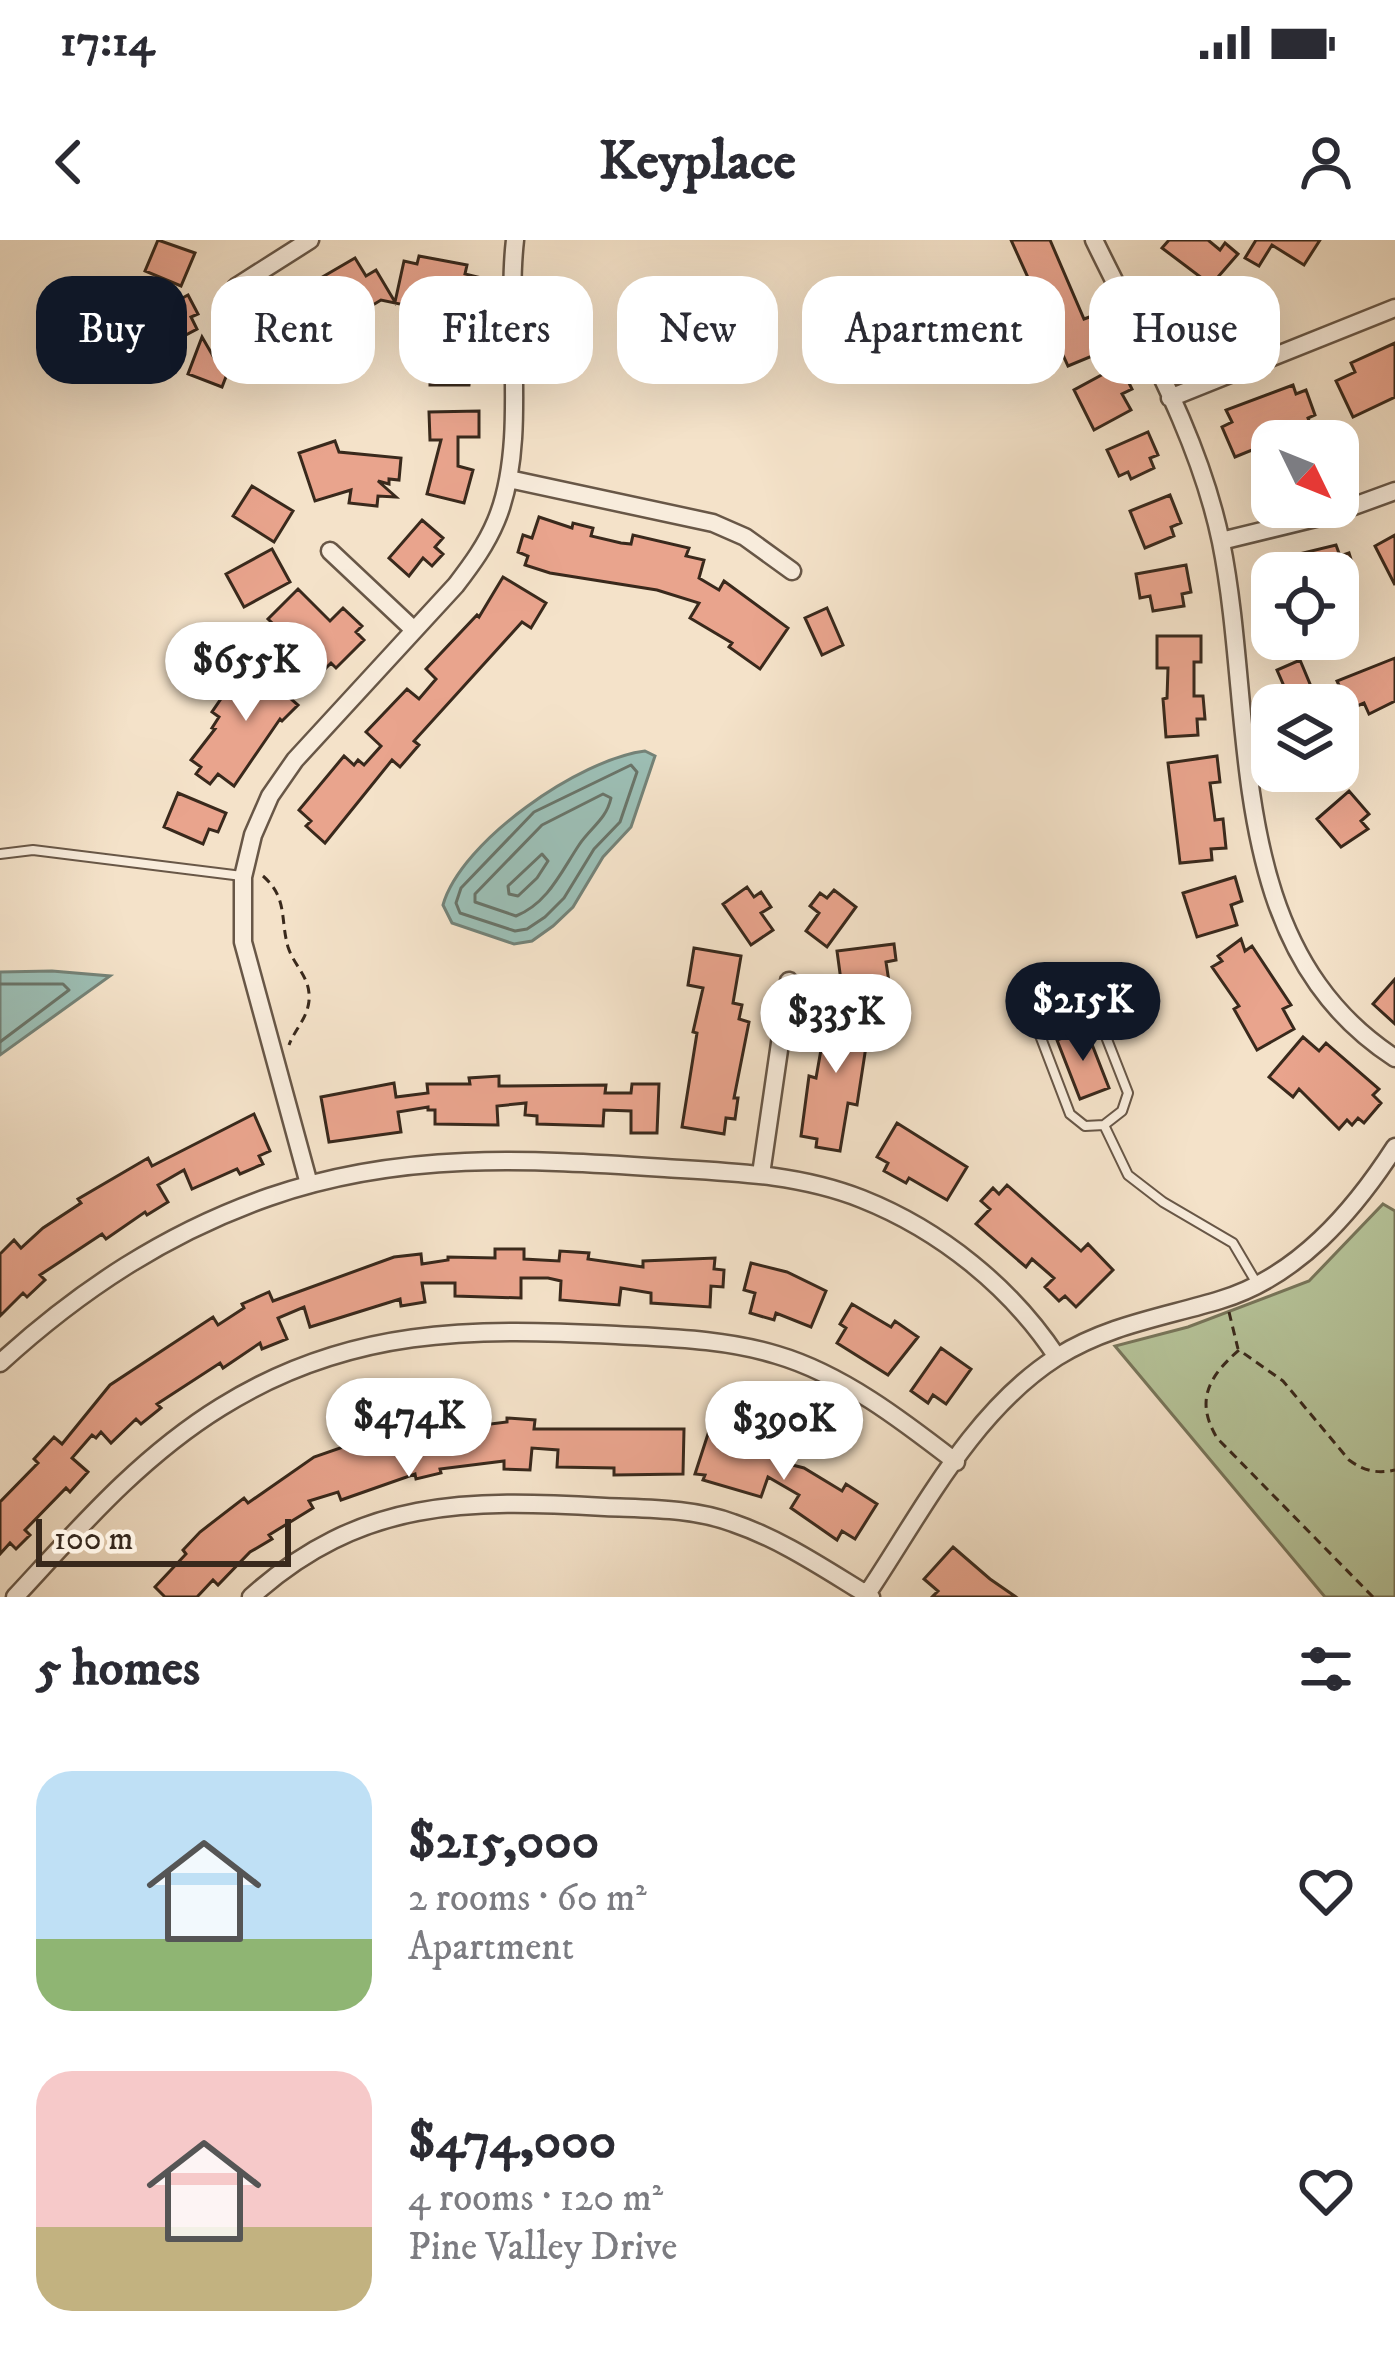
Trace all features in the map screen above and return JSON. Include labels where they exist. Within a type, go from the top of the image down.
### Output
[{"type":"street","points":[[253,276],[310,240]]},
{"type":"street","points":[[309,1184],[246,956],[241,904],[252,876],[253,836],[283,778],[480,553],[497,518],[508,479],[514,240]]},
{"type":"street","points":[[1094,240],[1192,447],[1221,541],[1270,892],[1313,980],[1344,1017],[1395,1058]]},
{"type":"street","points":[[1170,398],[1395,308]]},
{"type":"street","points":[[508,479],[713,523],[745,537],[792,571]]},
{"type":"street","points":[[1221,541],[1332,514],[1395,491]]},
{"type":"street","points":[[330,551],[414,630]]},
{"type":"street","points":[[760,1174],[789,981]]},
{"type":"street","points":[[251,1597],[301,1558],[396,1515],[453,1504],[508,1502],[681,1511],[728,1521],[774,1538],[867,1596],[956,1462],[1004,1400],[1057,1357],[1124,1325],[1226,1299],[1300,1257],[1341,1221],[1395,1148]]},
{"type":"street","points":[[0,1363],[86,1291],[197,1226],[309,1184],[415,1162],[500,1159],[760,1174],[814,1183],[864,1200],[919,1227],[968,1261],[1004,1292],[1057,1357]]},
{"type":"street","points":[[15,1597],[116,1488],[222,1406],[324,1358],[396,1339],[508,1330],[722,1342],[819,1371],[956,1462]]},
{"type":"lane","points":[[0,854],[33,850],[252,876]]},
{"type":"lane","points":[[1077,988],[1090,996],[1128,1093],[1122,1111],[1104,1125],[1084,1126],[1070,1114],[1033,1018],[1040,1003],[1077,988]]},
{"type":"lane","points":[[1104,1125],[1128,1175],[1233,1244],[1257,1283]]},
{"type":"path","points":[[252,876],[281,899],[289,950],[306,975],[309,989],[306,1017],[288,1048]]},
{"type":"path","points":[[1226,1299],[1239,1350],[1283,1382],[1349,1460],[1376,1473],[1395,1470]]},
{"type":"path","points":[[1239,1350],[1213,1377],[1204,1404],[1207,1420],[1217,1438],[1373,1597]]},
{"type":"green space","points":[[1383,1204],[1395,1211],[1395,1597],[1325,1597],[1115,1346],[1188,1327],[1309,1281]]},
{"type":"water","points":[[645,751],[655,756],[631,827],[603,857],[573,907],[553,926],[532,941],[514,944],[452,923],[443,905],[454,880],[498,830],[557,786],[618,757]]},
{"type":"water","points":[[0,972],[110,976],[0,1055]]},
{"type":"building","points":[[158,240],[195,253],[185,276],[145,271]]},
{"type":"building","points":[[1011,240],[1050,240],[1084,319],[1089,317],[1089,357],[1068,366],[1065,359],[1065,276],[1027,276]]},
{"type":"building","points":[[1169,240],[1208,240],[1220,250],[1225,243],[1238,254],[1219,276],[1199,276],[1162,248]]},
{"type":"building","points":[[1256,240],[1320,240],[1304,265],[1272,245],[1259,266],[1245,258]]},
{"type":"building","points":[[419,256],[467,265],[465,274],[474,276],[401,276],[404,261],[417,264]]},
{"type":"building","points":[[355,258],[366,276],[324,276]]},
{"type":"building","points":[[376,270],[395,302],[399,284],[399,304],[381,300],[375,304],[375,276],[366,276]]},
{"type":"building","points":[[187,296],[198,314],[191,317],[197,329],[187,334]]},
{"type":"building","points":[[202,337],[211,353],[211,383],[188,374]]},
{"type":"building","points":[[1395,343],[1395,397],[1353,417],[1336,381],[1355,372],[1351,363]]},
{"type":"building","points":[[1089,382],[1130,384],[1132,389],[1122,394],[1131,410],[1094,430],[1074,390]]},
{"type":"building","points":[[1293,385],[1296,394],[1306,390],[1315,415],[1309,420],[1251,420],[1251,450],[1235,457],[1222,427],[1232,422],[1226,410]]},
{"type":"building","points":[[479,411],[479,437],[458,437],[458,466],[473,470],[464,503],[427,494],[441,440],[430,440],[429,412]]},
{"type":"building","points":[[1148,432],[1158,455],[1150,458],[1154,468],[1131,479],[1128,472],[1119,476],[1107,450]]},
{"type":"building","points":[[335,441],[339,452],[401,458],[399,480],[378,481],[396,497],[378,496],[377,506],[349,503],[351,490],[315,501],[299,453]]},
{"type":"building","points":[[252,486],[293,511],[274,542],[233,516]]},
{"type":"building","points":[[1170,495],[1181,523],[1171,527],[1174,536],[1145,548],[1130,511]]},
{"type":"building","points":[[539,517],[572,528],[573,523],[593,528],[591,536],[621,543],[631,544],[633,535],[689,548],[686,556],[704,560],[699,578],[719,590],[724,581],[788,628],[760,669],[729,647],[732,643],[690,618],[699,603],[657,590],[525,565],[528,556],[518,552],[523,535],[532,538]]},
{"type":"building","points":[[422,520],[443,538],[435,547],[443,554],[432,566],[423,558],[409,576],[389,558]]},
{"type":"building","points":[[1395,535],[1395,585],[1375,546]]},
{"type":"building","points":[[1336,545],[1339,552],[1307,552]]},
{"type":"building","points":[[272,549],[290,582],[244,607],[226,574]]},
{"type":"building","points":[[1186,565],[1191,592],[1182,594],[1184,606],[1153,611],[1150,596],[1140,598],[1136,574]]},
{"type":"building","points":[[503,577],[546,603],[531,628],[522,622],[414,741],[419,745],[400,767],[392,760],[325,843],[306,826],[311,821],[299,810],[344,756],[354,765],[358,760],[364,765],[381,746],[366,732],[407,689],[419,699],[436,679],[426,669],[479,617]]},
{"type":"building","points":[[298,589],[330,621],[343,608],[362,626],[356,632],[364,640],[336,668],[331,663],[323,671],[268,619]]},
{"type":"building","points":[[827,608],[843,645],[822,655],[805,618]]},
{"type":"building","points":[[1157,636],[1201,636],[1201,662],[1194,662],[1194,696],[1203,696],[1205,719],[1197,719],[1198,735],[1166,737],[1163,699],[1167,698],[1168,668],[1157,668]]},
{"type":"building","points":[[1395,658],[1395,701],[1369,714],[1364,703],[1359,705],[1359,684],[1337,681]]},
{"type":"building","points":[[272,659],[302,688],[291,699],[298,705],[280,719],[234,786],[218,774],[210,784],[196,774],[201,767],[191,760],[215,729],[219,717],[212,712],[225,693],[233,699]]},
{"type":"building","points":[[1300,660],[1310,684],[1283,684],[1277,670]]},
{"type":"building","points":[[1217,756],[1220,782],[1210,783],[1215,820],[1223,819],[1226,848],[1211,849],[1212,860],[1180,863],[1168,763]]},
{"type":"building","points":[[1348,792],[1369,814],[1361,821],[1368,829],[1341,847],[1317,819]]},
{"type":"building","points":[[178,793],[226,813],[218,832],[209,829],[203,844],[164,827]]},
{"type":"building","points":[[1235,877],[1242,901],[1231,905],[1237,925],[1197,937],[1183,893]]},
{"type":"building","points":[[747,887],[754,897],[761,892],[771,907],[761,913],[773,930],[751,945],[723,904]]},
{"type":"building","points":[[834,890],[856,907],[827,947],[806,931],[819,913],[810,906],[820,893],[827,898]]},
{"type":"building","points":[[1241,939],[1245,951],[1252,946],[1291,1005],[1283,1009],[1294,1029],[1257,1050],[1234,1009],[1239,1006],[1212,967],[1222,961],[1218,956]]},
{"type":"building","points":[[894,944],[896,960],[886,962],[889,982],[842,988],[837,951]]},
{"type":"building","points":[[694,948],[741,956],[733,1003],[742,1005],[739,1019],[749,1022],[734,1098],[738,1098],[735,1119],[726,1118],[724,1134],[682,1127],[703,988],[688,985]]},
{"type":"building","points":[[1395,979],[1395,1024],[1373,1004]]},
{"type":"building","points":[[829,1008],[871,1014],[857,1105],[848,1103],[840,1151],[816,1147],[817,1139],[801,1136],[809,1076],[816,1078],[822,1044],[814,1043],[817,1023],[826,1024]]},
{"type":"building","points":[[1086,1029],[1109,1088],[1080,1099],[1057,1040]]},
{"type":"building","points":[[1303,1037],[1319,1051],[1326,1043],[1379,1089],[1373,1095],[1381,1103],[1364,1123],[1358,1118],[1352,1125],[1347,1120],[1339,1129],[1299,1089],[1293,1097],[1269,1077]]},
{"type":"building","points":[[499,1076],[499,1086],[606,1085],[605,1093],[631,1093],[632,1084],[659,1084],[657,1133],[631,1133],[631,1111],[604,1110],[603,1126],[537,1124],[537,1116],[525,1115],[526,1103],[497,1106],[498,1125],[435,1124],[435,1110],[428,1107],[398,1112],[401,1132],[329,1142],[321,1097],[394,1083],[396,1097],[428,1093],[427,1084],[470,1084],[469,1078]]},
{"type":"building","points":[[254,1114],[270,1151],[259,1156],[263,1164],[240,1174],[237,1169],[192,1189],[184,1170],[158,1185],[168,1202],[106,1239],[102,1234],[40,1275],[45,1280],[0,1316],[0,1254],[14,1240],[21,1248],[81,1203],[78,1199],[148,1158],[152,1166]]},
{"type":"building","points":[[897,1123],[967,1167],[947,1200],[909,1178],[906,1183],[884,1171],[888,1163],[877,1157]]},
{"type":"building","points":[[1007,1185],[1081,1251],[1088,1244],[1113,1270],[1076,1307],[1065,1296],[1059,1301],[1045,1287],[1054,1278],[1032,1259],[1026,1267],[976,1224],[990,1209],[981,1201],[993,1188],[999,1194]]},
{"type":"building","points":[[495,1249],[524,1249],[524,1259],[559,1261],[560,1251],[589,1253],[588,1259],[643,1267],[643,1261],[715,1258],[714,1269],[724,1270],[723,1287],[711,1286],[710,1307],[651,1303],[651,1293],[621,1288],[619,1305],[560,1300],[561,1281],[548,1278],[521,1278],[521,1298],[455,1296],[455,1283],[422,1283],[425,1302],[401,1306],[400,1299],[310,1327],[304,1307],[278,1318],[287,1339],[262,1349],[260,1343],[223,1368],[220,1363],[157,1404],[161,1408],[141,1424],[136,1419],[111,1443],[101,1432],[96,1438],[92,1435],[72,1458],[88,1472],[25,1530],[30,1535],[16,1549],[10,1543],[0,1554],[0,1502],[38,1463],[34,1459],[54,1437],[62,1444],[110,1385],[213,1317],[218,1325],[244,1308],[242,1304],[269,1292],[273,1301],[394,1257],[421,1254],[422,1264],[448,1257],[495,1258]]},
{"type":"building","points":[[751,1263],[787,1272],[826,1291],[811,1327],[776,1313],[774,1320],[750,1313],[755,1293],[744,1290]]},
{"type":"building","points":[[852,1304],[891,1327],[895,1321],[918,1337],[888,1375],[837,1343],[846,1328],[840,1324]]},
{"type":"building","points":[[941,1348],[971,1369],[946,1404],[933,1395],[928,1403],[911,1391]]},
{"type":"building","points":[[507,1418],[535,1420],[534,1429],[684,1429],[683,1474],[614,1475],[614,1468],[557,1467],[558,1450],[532,1448],[530,1470],[504,1469],[504,1461],[440,1469],[441,1473],[416,1479],[415,1474],[341,1500],[338,1492],[309,1501],[313,1508],[269,1535],[272,1539],[250,1552],[218,1585],[213,1580],[197,1597],[165,1597],[155,1587],[200,1532],[244,1498],[248,1503],[314,1457],[432,1422],[434,1431],[507,1422]]},
{"type":"building","points":[[709,1431],[750,1444],[751,1440],[765,1444],[766,1439],[779,1443],[773,1460],[804,1468],[842,1491],[846,1484],[877,1504],[855,1539],[842,1531],[837,1540],[791,1508],[799,1495],[768,1477],[761,1497],[695,1474]]},
{"type":"building","points":[[953,1547],[1016,1597],[932,1597],[938,1591],[924,1579]]}]
